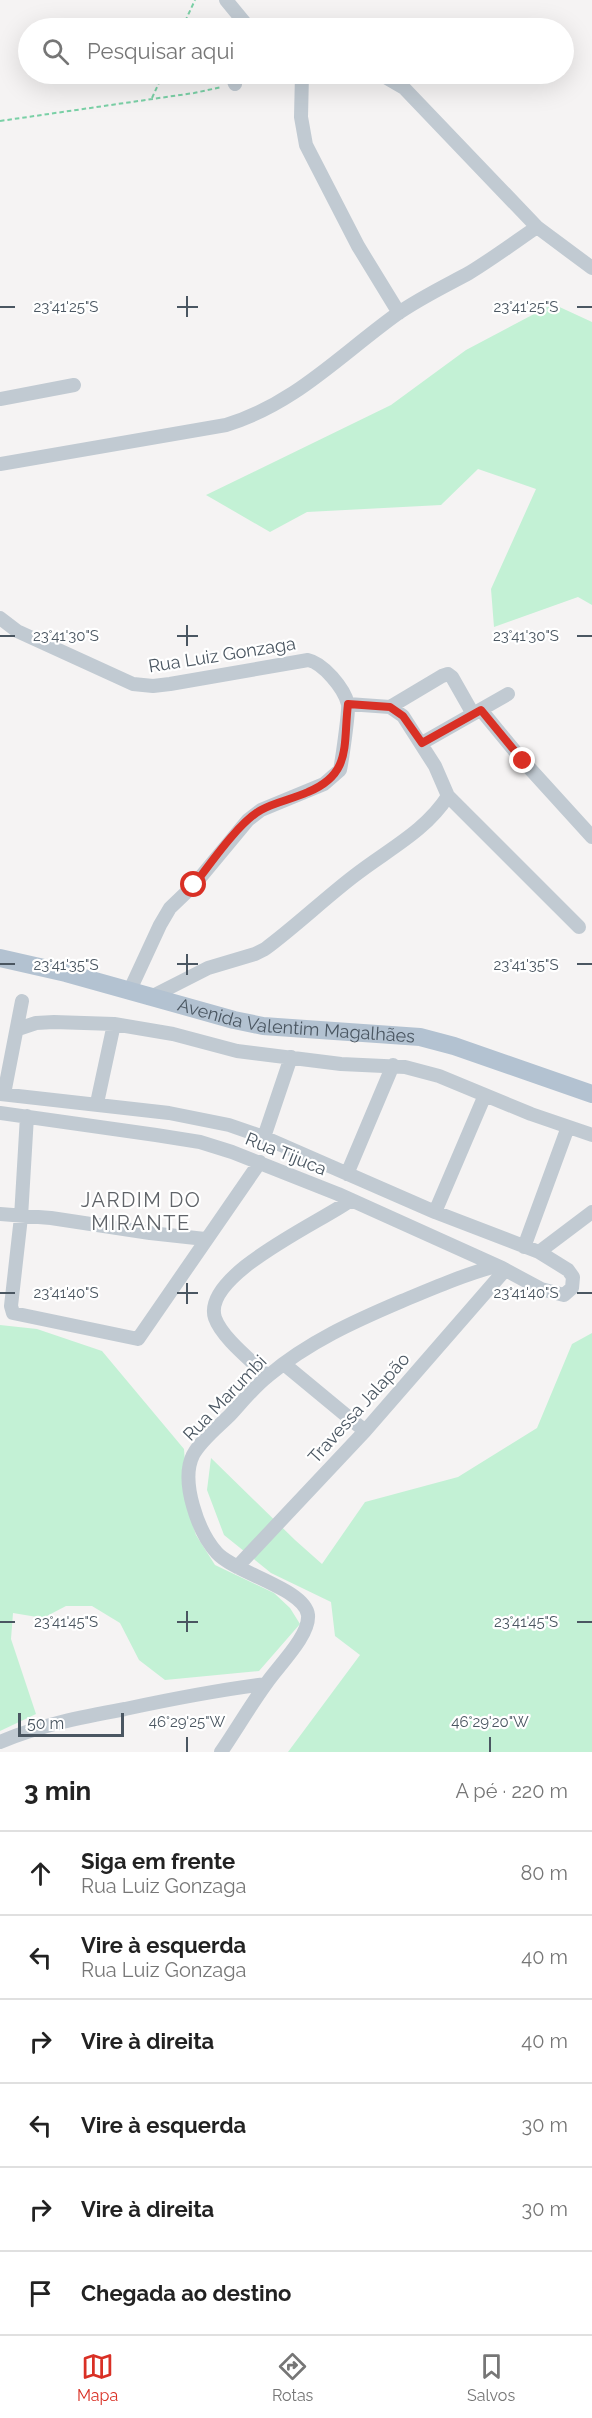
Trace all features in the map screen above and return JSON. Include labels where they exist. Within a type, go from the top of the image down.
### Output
[{"type":"main road","name":"Avenida Valentim Magalhães","points":[[0,958],[66,973],[149,998],[263,1026],[420,1037],[454,1046],[592,1094]]},
{"type":"street","points":[[230,6],[240,18]]},
{"type":"street","points":[[302,84],[301,117],[306,145],[358,246],[399,313]]},
{"type":"street","points":[[397,84],[404,88],[537,227],[592,268]]},
{"type":"street","points":[[0,464],[242,421],[273,406],[315,380],[399,313],[472,271],[537,227]]},
{"type":"street","points":[[0,399],[74,385]]},
{"type":"street","name":"Rua Luiz Gonzaga","points":[[0,618],[17,631],[133,684],[153,686],[170,684],[308,660],[316,662],[332,677],[348,704]]},
{"type":"street","points":[[390,707],[442,675],[448,674],[477,712],[592,837]]},
{"type":"street","points":[[422,743],[508,694]]},
{"type":"street","points":[[129,992],[170,908],[194,885],[248,820],[261,810],[324,784],[340,770],[348,704],[390,707],[403,716],[435,766],[448,796],[579,927]]},
{"type":"street","points":[[149,998],[208,968],[265,949],[357,874],[425,825],[438,812],[448,796]]},
{"type":"street","points":[[22,1001],[18,1029],[2,1094],[97,1103],[196,1117],[229,1125],[264,1137],[435,1212],[539,1252],[592,1212]]},
{"type":"street","points":[[18,1029],[36,1023],[54,1022],[114,1024],[174,1034],[237,1051],[341,1064],[393,1065],[421,1070],[592,1135]]},
{"type":"street","points":[[97,1103],[114,1024]]},
{"type":"street","points":[[264,1137],[291,1057]]},
{"type":"street","points":[[347,1174],[393,1065]]},
{"type":"street","points":[[435,1212],[485,1095]]},
{"type":"street","name":"Rua Tijuca","points":[[0,1113],[200,1142],[260,1162],[351,1200],[541,1288],[564,1295],[572,1288],[574,1282],[568,1270],[539,1252]]},
{"type":"street","points":[[27,1116],[21,1217],[11,1306],[13,1313],[138,1339],[260,1162]]},
{"type":"street","points":[[524,1247],[568,1127]]},
{"type":"street","points":[[267,1376],[224,1333],[215,1318],[214,1306],[217,1294],[244,1266],[333,1214],[351,1200]]},
{"type":"street","points":[[0,1214],[51,1218],[205,1239]]},
{"type":"street","name":"Rua Marumbi","points":[[221,1752],[266,1684],[295,1647],[307,1624],[308,1617],[302,1602],[237,1567],[218,1554],[208,1540],[190,1492],[189,1476],[193,1456],[205,1440],[267,1376],[314,1342],[340,1328],[464,1275],[501,1268]]},
{"type":"street","name":"Travessa Jalapão","points":[[237,1567],[365,1431],[501,1268]]},
{"type":"street","points":[[284,1364],[365,1431]]},
{"type":"street","points":[[0,1742],[26,1731],[65,1721],[219,1690],[266,1684]]},
{"type":"path","points":[[187,18],[195,0]]},
{"type":"path","points":[[152,99],[159,84]]},
{"type":"path","points":[[0,121],[194,93],[219,84]]},
{"type":"green space","points":[[553,304],[592,322],[592,605],[578,597],[494,627],[491,589],[536,489],[478,469],[441,505],[307,512],[270,532],[206,495],[391,405],[466,350]]},
{"type":"green space","points":[[0,1325],[37,1329],[102,1351],[184,1449],[188,1509],[196,1535],[215,1565],[274,1593],[290,1608],[300,1624],[259,1671],[165,1680],[139,1660],[120,1623],[92,1606],[66,1606],[43,1618],[13,1613],[11,1639],[36,1714],[0,1731]]},
{"type":"green space","points":[[592,1333],[592,1752],[288,1752],[360,1655],[335,1636],[331,1602],[271,1573],[224,1535],[207,1490],[211,1458],[322,1564],[365,1502],[458,1477],[537,1428],[572,1344]]},
{"type":"district","name":"JARDIM DO MIRANTE","points":[[141,1212]]},
{"type":"route","points":[[194,885],[248,820],[261,810],[324,784],[340,770],[348,704],[390,707],[403,716],[422,743],[481,710],[523,761]]}]
